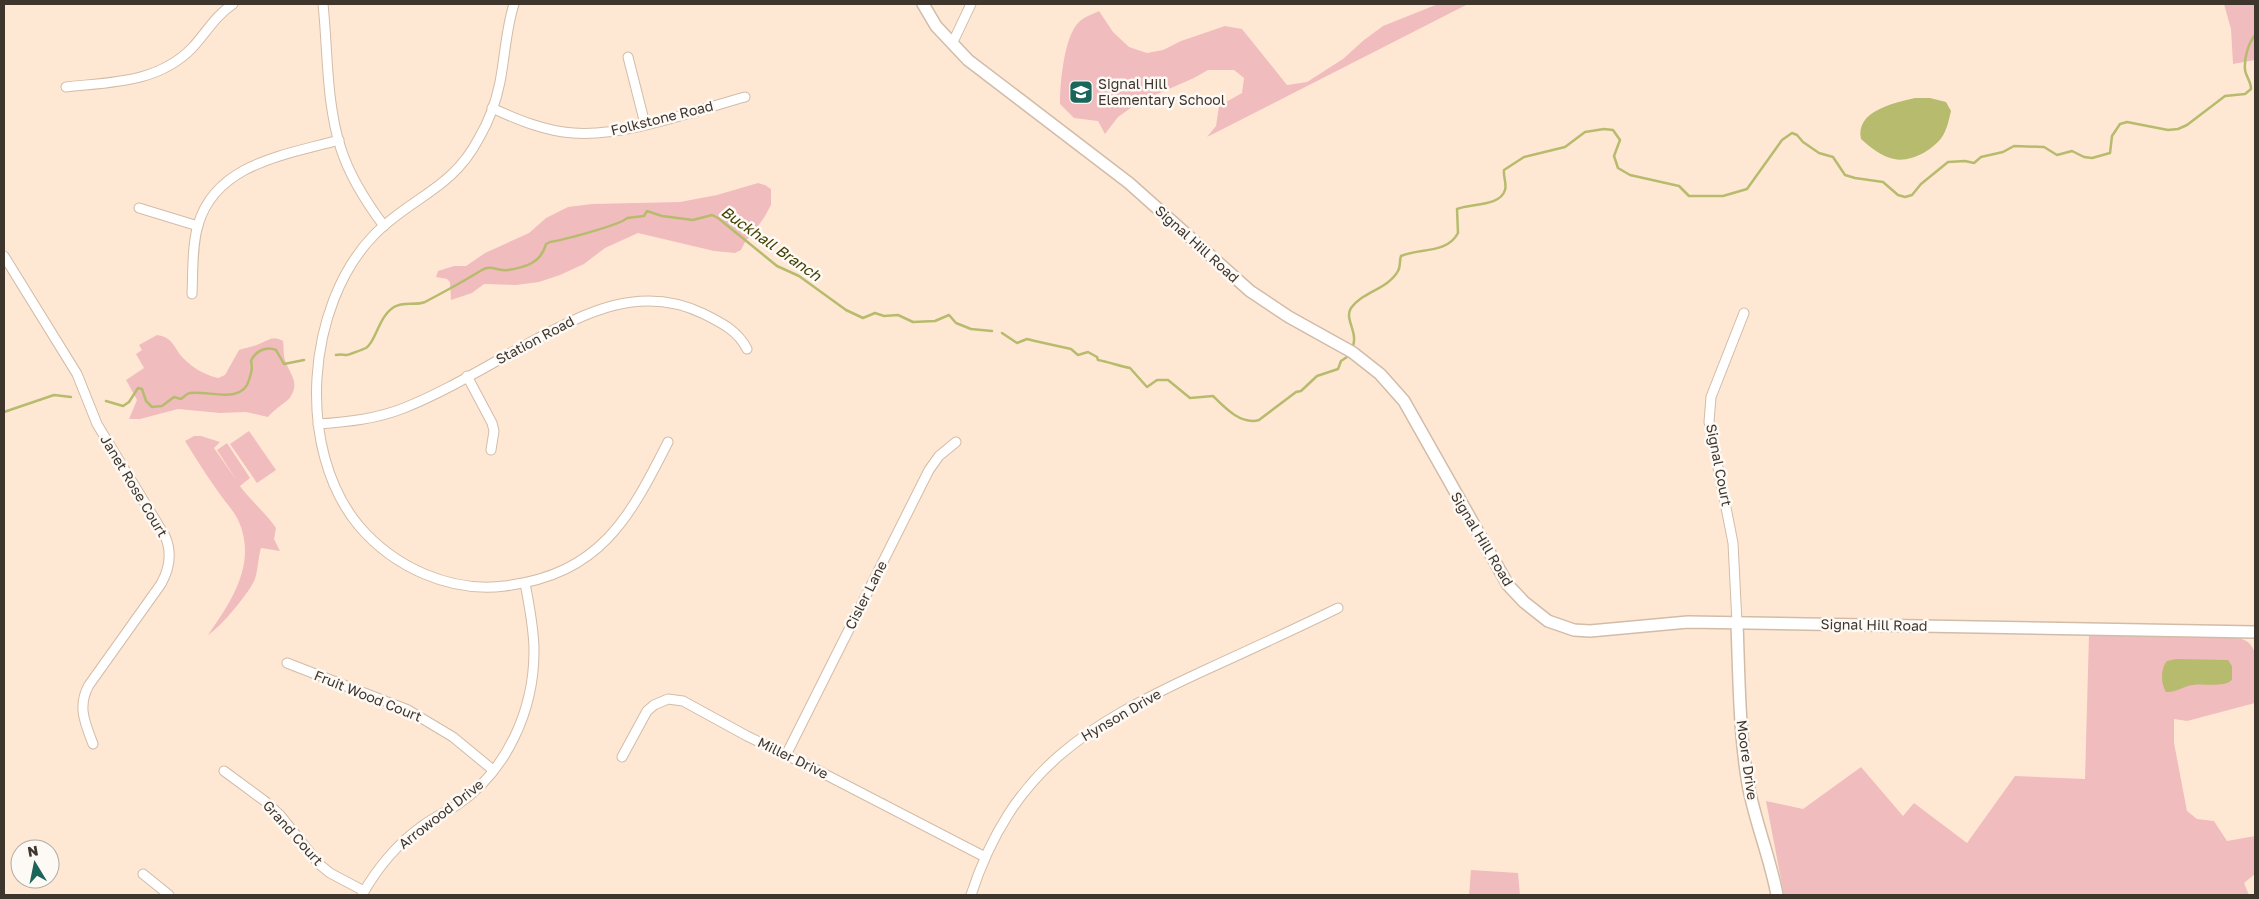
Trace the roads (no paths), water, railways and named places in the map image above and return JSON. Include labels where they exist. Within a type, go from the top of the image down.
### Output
[{"type":"main road","name":"Signal Hill Road","points":[[923,4],[936,26],[982,72],[1129,183],[1250,291],[1282,313],[1352,352],[1380,374],[1401,398],[1413,416],[1504,578],[1536,614],[1560,626],[1590,631],[1673,623],[1737,623],[2255,632]]},
{"type":"main road","name":"Moore Drive","points":[[1737,623],[1741,728],[1746,769],[1754,812],[1777,895]]},
{"type":"street","points":[[66,87],[121,81],[155,74],[181,58],[192,48],[219,14],[233,4]]},
{"type":"street","points":[[323,4],[331,92],[339,140],[350,173],[361,193],[384,226]]},
{"type":"street","points":[[514,4],[509,21],[500,82],[480,138],[464,163],[433,192],[384,226],[361,249],[351,263],[334,296],[322,336],[318,392],[318,424],[326,464],[343,503],[366,534],[380,547],[412,568],[444,581],[482,587],[525,583],[565,569],[592,552],[621,524],[640,498],[668,442]]},
{"type":"street","points":[[952,44],[971,4]]},
{"type":"street","points":[[628,57],[645,124]]},
{"type":"street","name":"Folkstone Road","points":[[492,108],[536,126],[573,133],[610,132],[745,96]]},
{"type":"street","points":[[192,294],[198,226],[211,198],[221,186],[258,162],[339,140]]},
{"type":"street","points":[[139,208],[198,226]]},
{"type":"street","name":"Janet Rose Court","points":[[4,256],[77,374],[97,424],[160,528],[169,550],[168,567],[161,584],[84,694],[83,716],[93,744]]},
{"type":"street","name":"Station Road","points":[[318,424],[343,423],[387,414],[421,400],[574,318],[610,306],[633,302],[665,302],[700,312],[726,325],[735,332],[746,350]]},
{"type":"street","name":"Signal Court","points":[[1737,623],[1733,543],[1709,422],[1711,398],[1744,313]]},
{"type":"street","points":[[467,376],[492,423],[494,431],[491,450]]},
{"type":"street","name":"Cisler Lane","points":[[786,754],[929,470],[938,456],[956,442]]},
{"type":"street","name":"Arrowood Drive","points":[[363,893],[385,862],[421,826],[474,792],[493,770],[514,737],[524,713],[531,688],[534,649],[525,583]]},
{"type":"street","name":"Hynson Drive","points":[[971,895],[985,857],[996,835],[1020,797],[1051,762],[1081,736],[1144,699],[1338,608]]},
{"type":"street","name":"Fruit Wood Court","points":[[287,663],[408,710],[453,737],[493,770]]},
{"type":"street","name":"Miller Drive","points":[[622,757],[647,711],[660,702],[675,699],[683,701],[747,736],[786,754],[985,857]]},
{"type":"street","name":"Grand Court","points":[[224,771],[266,802],[280,815],[319,864],[363,893]]},
{"type":"street","points":[[143,874],[169,895]]},
{"type":"waterway","name":"Buckhall Branch","points":[[1353,346],[1354,335],[1349,316],[1351,308],[1362,298],[1394,277],[1399,269],[1401,256],[1440,247],[1453,240],[1458,233],[1457,209],[1491,202],[1502,195],[1505,190],[1504,170],[1524,157],[1565,147],[1585,132],[1604,129],[1613,130],[1620,140],[1614,156],[1618,168],[1630,175],[1679,186],[1689,196],[1723,196],[1747,189],[1782,140],[1792,133],[1819,153],[1833,157],[1845,175],[1883,182],[1898,195],[1905,197],[1912,195],[1921,184],[1948,162],[1965,161],[1974,163],[1981,157],[2003,152],[2014,146],[2044,147],[2057,155],[2072,151],[2084,157],[2092,158],[2110,153],[2112,136],[2120,124],[2127,122],[2168,130],[2178,129],[2187,125],[2225,96],[2245,94],[2251,89],[2246,75],[2245,61],[2248,47],[2255,35]]},
{"type":"waterway","name":"Buckhall Branch","points":[[336,355],[347,355],[366,348],[384,317],[398,305],[425,302],[485,268],[505,270],[527,265],[537,260],[546,244],[550,242],[603,228],[627,218],[644,216],[647,211],[662,216],[693,220],[712,215],[777,266],[799,276],[846,310],[863,318],[875,313],[884,316],[898,315],[913,322],[935,321],[949,315],[956,323],[971,329],[992,331]]},
{"type":"waterway","name":"Buckhall Branch","points":[[1002,333],[1017,343],[1027,339],[1071,349],[1078,355],[1088,352],[1097,357],[1098,360],[1130,368],[1147,387],[1157,380],[1168,380],[1190,398],[1213,396],[1240,418],[1252,421],[1259,420],[1296,392],[1301,391],[1317,376],[1338,369],[1341,361],[1347,357]]},
{"type":"waterway","name":"Buckhall Branch","points":[[106,401],[123,406],[129,402],[138,388],[142,389],[146,401],[152,407],[162,406],[174,397],[181,399],[189,393],[232,394],[245,388],[251,373],[251,361],[255,354],[261,350],[276,350],[284,364],[304,360]]},
{"type":"waterway","name":"Buckhall Branch","points":[[4,412],[54,395],[71,397]]},
{"type":"place","name":"Signal Hill Elementary School","points":[[1081,92]]}]
